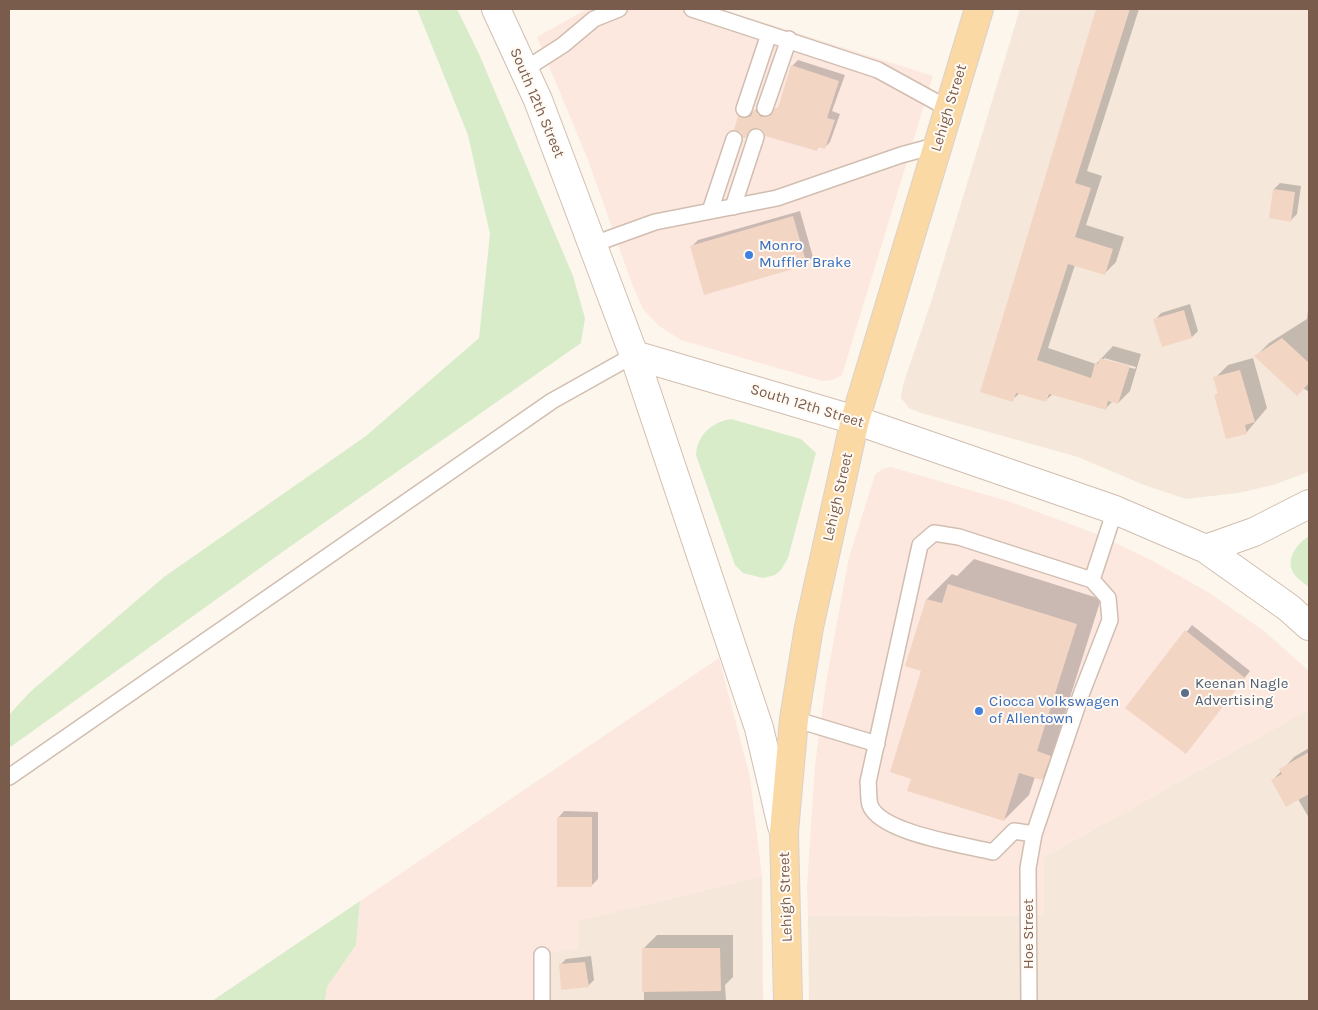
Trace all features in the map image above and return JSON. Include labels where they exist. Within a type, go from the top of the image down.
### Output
[{"type":"main road","name":"Lehigh Street","points":[[788,1001],[784,832],[794,720],[809,627],[855,420],[980,9]]},
{"type":"street","name":"South 12th Street","points":[[496,9],[524,70],[594,244],[634,355],[855,420],[1115,510],[1206,549],[1288,608],[1309,626]]},
{"type":"street","points":[[634,355],[759,728],[784,832]]},
{"type":"street","points":[[1206,549],[1254,532],[1309,504]]},
{"type":"lane","points":[[524,70],[563,45],[594,19],[619,9]]},
{"type":"lane","points":[[692,9],[878,70],[949,109]]},
{"type":"lane","points":[[744,109],[770,34]]},
{"type":"lane","points":[[765,108],[789,40]]},
{"type":"lane","points":[[733,207],[756,137]]},
{"type":"lane","points":[[710,211],[734,139]]},
{"type":"lane","points":[[594,244],[655,222],[777,198],[901,155],[938,145]]},
{"type":"lane","points":[[9,777],[544,406],[634,355]]},
{"type":"lane","points":[[1034,834],[1014,831],[993,852],[906,832],[884,820],[870,805],[868,782],[920,545],[934,533],[959,537],[1092,580],[1115,510]]},
{"type":"lane","name":"Hoe Street","points":[[1030,1001],[1028,868],[1034,834],[1082,692],[1110,620],[1108,598],[1092,580]]},
{"type":"lane","points":[[794,720],[877,744]]},
{"type":"lane","points":[[542,955],[542,1001]]},
{"type":"shaded area","points":[[587,9],[721,9],[933,76],[842,375],[832,380],[822,381],[681,340],[659,326],[643,309],[632,284],[588,160],[537,37]]},
{"type":"shaded area","points":[[1020,9],[1309,9],[1308,472],[1273,485],[1238,493],[1186,499],[1144,485],[1078,457],[921,413],[909,408],[901,398],[903,385],[932,299]]},
{"type":"shaded area","points":[[891,467],[1011,502],[1094,533],[1153,561],[1208,592],[1264,631],[1309,671],[1309,709],[1044,857],[1044,915],[808,916],[807,886],[815,765],[826,683],[849,557],[875,475],[882,469]]},
{"type":"shaded area","points":[[719,658],[750,777],[762,876],[578,921],[578,949],[536,955],[538,1001],[325,1001],[327,987],[356,945],[360,901]]},
{"type":"shaded area","points":[[1309,709],[1309,1001],[809,1001],[808,916],[1044,915],[1044,857]]},
{"type":"shaded area","points":[[762,876],[763,1001],[538,1001],[536,955],[577,921]]},
{"type":"green space","points":[[417,9],[457,9],[479,54],[573,276],[585,318],[581,343],[288,548],[9,748],[9,715],[30,692],[164,577],[366,436],[479,338],[490,234],[468,135]]},
{"type":"green space","points":[[731,419],[801,439],[816,453],[788,558],[781,570],[775,575],[763,578],[743,573],[735,565],[696,455],[699,441],[707,431],[718,423]]},
{"type":"green space","points":[[1309,536],[1309,587],[1295,575],[1292,570],[1291,560],[1292,555],[1301,542]]},
{"type":"green space","points":[[360,901],[356,945],[327,987],[325,1001],[212,1001]]},
{"type":"building","points":[[1096,9],[1130,9],[1075,183],[1091,188],[1075,237],[1113,249],[1105,275],[1068,264],[1037,360],[1091,378],[1095,363],[1098,364],[1100,358],[1130,366],[1118,404],[1108,401],[1106,410],[1049,394],[1046,402],[1016,393],[1013,402],[980,392]]},
{"type":"building","points":[[791,65],[839,81],[827,118],[835,120],[825,149],[818,147],[817,151],[765,136],[763,131],[758,128],[750,130],[746,138],[743,138],[741,132],[734,130],[738,116],[746,118],[751,116],[754,109],[761,117],[771,115],[775,108],[778,108]]},
{"type":"building","points":[[1273,189],[1295,192],[1291,222],[1269,218]]},
{"type":"building","name":"Monro Muffler Brake","points":[[793,216],[807,265],[704,295],[690,246]]},
{"type":"building","points":[[1184,310],[1192,338],[1162,347],[1153,319]]},
{"type":"building","points":[[1282,338],[1309,363],[1309,383],[1297,396],[1254,356]]},
{"type":"building","points":[[1240,370],[1255,422],[1245,425],[1247,434],[1226,439],[1214,395],[1218,394],[1213,377]]},
{"type":"building","name":"Ciocca Volkswagen of Allentown","points":[[948,584],[1077,624],[1037,751],[1051,756],[1042,780],[1019,773],[1004,821],[907,791],[911,779],[890,772],[921,671],[905,666],[926,599],[942,603]]},
{"type":"building","name":"Keenan Nagle Advertising","points":[[1185,630],[1245,678],[1186,754],[1125,708]]},
{"type":"building","points":[[1309,752],[1309,794],[1286,807],[1271,780],[1282,774],[1279,769]]},
{"type":"building","points":[[557,817],[592,817],[592,887],[557,887]]},
{"type":"building","points":[[642,948],[720,948],[721,991],[642,992]]},
{"type":"building","points":[[585,962],[589,987],[561,990],[559,964]]},
{"type":"place","name":"Monro Muffler Brake","points":[[749,255]]},
{"type":"place","name":"Keenan Nagle Advertising","points":[[1185,693]]},
{"type":"place","name":"Ciocca Volkswagen of Allentown","points":[[979,711]]}]
